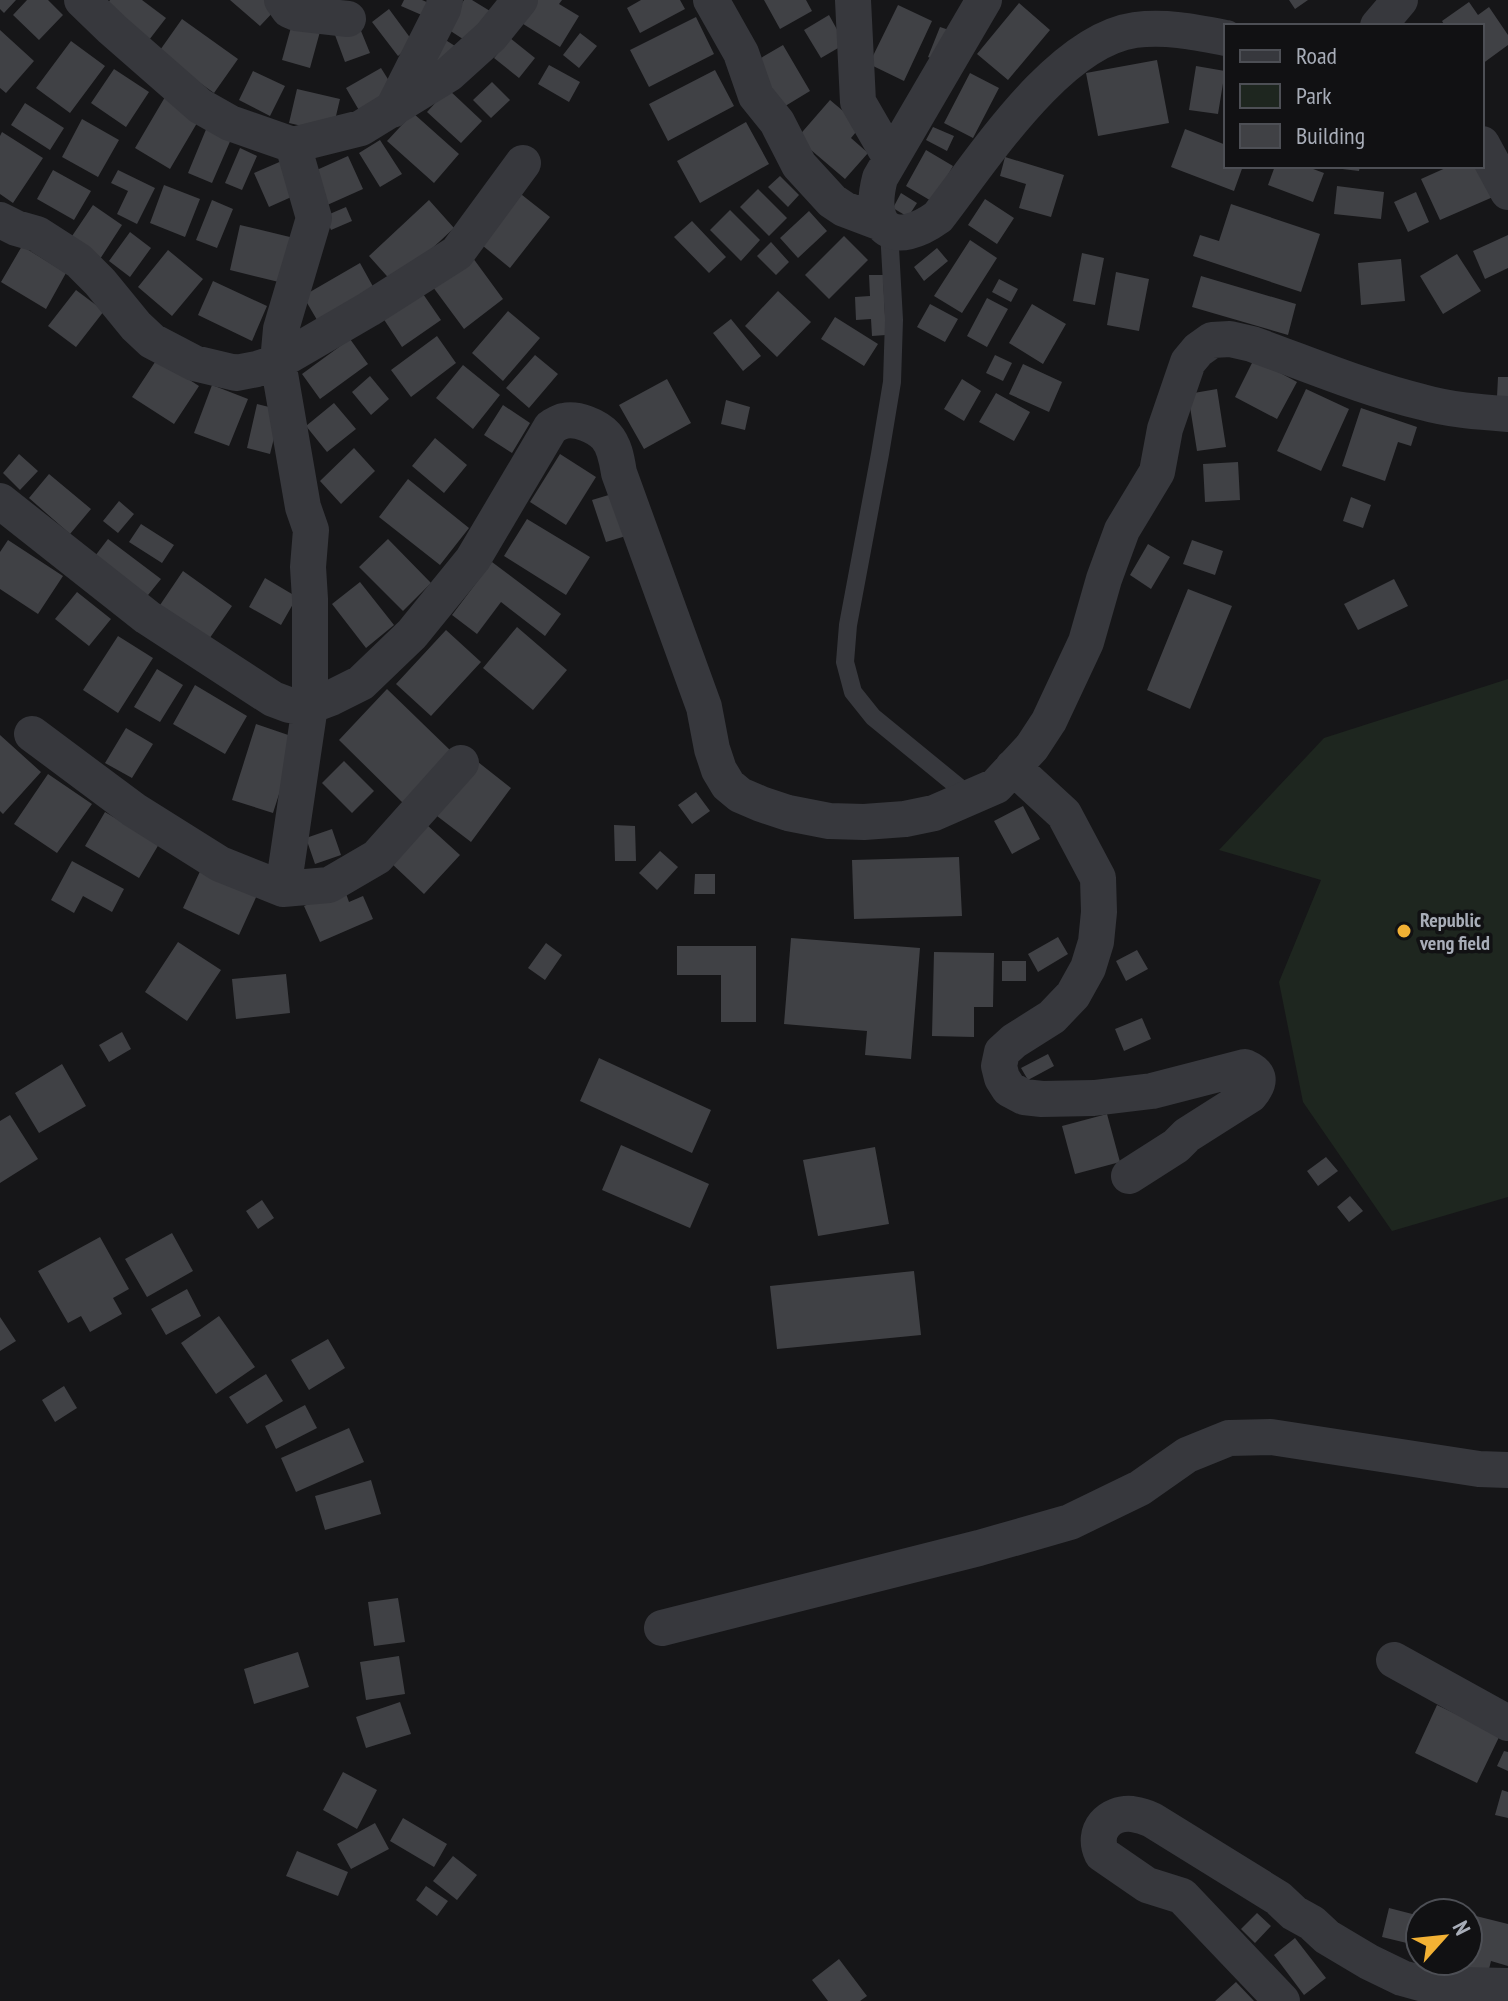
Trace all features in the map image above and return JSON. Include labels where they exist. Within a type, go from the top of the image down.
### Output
[{"type":"street","points":[[82,0],[200,106],[230,123],[293,145],[361,128],[449,74],[491,36],[520,0]]},
{"type":"street","points":[[282,0],[289,10],[296,13],[348,19]]},
{"type":"street","points":[[391,111],[445,0]]},
{"type":"street","points":[[711,0],[741,53],[756,96],[777,122],[799,165],[832,201],[844,209],[906,233],[924,227],[938,217],[1012,121],[1049,80],[1080,54],[1108,37],[1132,31],[1181,29],[1224,38]]},
{"type":"street","points":[[853,0],[858,102],[891,159]]},
{"type":"street","points":[[885,227],[876,211],[880,178],[984,0]]},
{"type":"street","points":[[1380,24],[1402,0],[1417,24]]},
{"type":"street","points":[[283,889],[310,706],[308,567],[311,530],[303,507],[278,362],[281,329],[314,218],[293,145]]},
{"type":"street","points":[[1484,148],[1508,192]]},
{"type":"street","points":[[0,220],[37,234],[79,261],[152,341],[194,363],[236,373],[278,362],[457,253],[523,163]]},
{"type":"street","points":[[0,501],[147,617],[273,699],[289,705],[310,706],[361,683],[412,634],[473,559],[551,427],[565,421],[593,426],[607,436],[615,451],[619,473],[704,707],[719,770],[728,785],[740,795],[788,813],[829,821],[864,822],[934,813],[972,798],[996,786],[1032,747],[1049,721],[1086,642],[1122,530],[1157,472],[1165,429],[1188,362],[1212,340],[1230,339],[1252,344],[1414,400],[1468,411],[1508,414]]},
{"type":"street","points":[[32,734],[134,810],[220,864],[283,889],[329,885],[377,857],[461,763]]},
{"type":"street","points":[[1013,767],[1064,814],[1098,878],[1099,912],[1096,942],[1088,968],[1073,995],[1052,1017],[1002,1052],[999,1066],[1009,1089],[1024,1097],[1066,1099],[1152,1091],[1245,1067],[1254,1071],[1258,1078],[1257,1087],[1250,1095],[1129,1176]]},
{"type":"street","points":[[662,1628],[1070,1522],[1140,1488],[1187,1455],[1229,1438],[1271,1437],[1479,1469],[1508,1470]]},
{"type":"street","points":[[1394,1660],[1508,1723]]},
{"type":"street","points":[[1282,2001],[1182,1896],[1147,1885],[1102,1854],[1097,1837],[1109,1820],[1129,1814],[1152,1820],[1278,1898],[1327,1937],[1402,1978],[1435,1987],[1508,1986]]},
{"type":"lane","points":[[885,227],[894,320],[892,382],[848,625],[845,662],[853,692],[873,717],[972,798]]},
{"type":"green space","name":"Republic veng field","points":[[1508,679],[1508,1197],[1392,1231],[1303,1102],[1279,982],[1321,880],[1219,850],[1324,738]]},
{"type":"building","points":[[0,0],[16,0],[4,13],[0,9]]},
{"type":"building","points":[[27,0],[48,0],[63,15],[39,40],[13,15]]},
{"type":"building","points":[[110,0],[142,0],[166,18],[149,40],[105,7]]},
{"type":"building","points":[[230,0],[268,0],[277,8],[260,26]]},
{"type":"building","points":[[404,0],[429,3],[424,16],[401,6]]},
{"type":"building","points":[[464,0],[472,0],[490,11],[469,43],[446,28]]},
{"type":"building","points":[[534,0],[562,0],[559,4],[579,16],[560,47],[520,22]]},
{"type":"building","points":[[641,0],[680,0],[685,9],[640,33],[627,8]]},
{"type":"building","points":[[764,0],[806,0],[812,11],[780,29]]},
{"type":"building","points":[[1289,0],[1308,0],[1295,9]]},
{"type":"building","points":[[1469,2],[1478,15],[1489,7],[1508,35],[1508,45],[1484,63],[1484,24],[1444,24],[1442,21]]},
{"type":"building","points":[[1019,3],[1050,30],[1008,80],[977,54]]},
{"type":"building","points":[[898,5],[932,21],[904,81],[869,64]]},
{"type":"building","points":[[389,9],[414,43],[398,56],[372,22]]},
{"type":"building","points":[[829,15],[845,44],[821,58],[804,30]]},
{"type":"building","points":[[696,17],[714,54],[649,87],[630,50]]},
{"type":"building","points":[[182,19],[238,59],[214,93],[158,53]]},
{"type":"building","points":[[293,20],[321,28],[310,68],[282,60]]},
{"type":"building","points":[[359,26],[370,53],[345,62],[335,35]]},
{"type":"building","points":[[940,27],[952,31],[940,62],[928,57]]},
{"type":"building","points":[[0,30],[34,61],[6,93],[0,88]]},
{"type":"building","points":[[580,33],[597,46],[579,68],[563,55]]},
{"type":"building","points":[[510,38],[535,58],[519,78],[494,58]]},
{"type":"building","points":[[444,39],[455,46],[444,64],[432,57]]},
{"type":"building","points":[[71,41],[105,66],[70,113],[36,88]]},
{"type":"building","points":[[783,45],[810,91],[782,108],[754,62]]},
{"type":"building","points":[[1157,60],[1169,123],[1098,136],[1086,73]]},
{"type":"building","points":[[549,65],[580,82],[569,102],[538,84]]},
{"type":"building","points":[[1196,66],[1224,71],[1218,114],[1189,110]]},
{"type":"building","points":[[381,68],[396,92],[360,112],[346,88]]},
{"type":"building","points":[[114,69],[149,92],[126,127],[91,103]]},
{"type":"building","points":[[715,70],[734,106],[668,141],[649,104]]},
{"type":"building","points":[[253,71],[285,86],[270,116],[239,100]]},
{"type":"building","points":[[970,73],[999,88],[973,138],[944,123]]},
{"type":"building","points":[[492,82],[510,100],[491,118],[473,100]]},
{"type":"building","points":[[297,89],[340,99],[332,133],[289,123]]},
{"type":"building","points":[[448,89],[482,121],[461,143],[427,112]]},
{"type":"building","points":[[165,97],[200,118],[170,169],[135,148]]},
{"type":"building","points":[[830,100],[861,126],[851,138],[868,153],[845,179],[797,138]]},
{"type":"building","points":[[25,103],[64,128],[50,150],[11,125]]},
{"type":"building","points":[[413,113],[459,154],[434,183],[387,141]]},
{"type":"building","points":[[82,119],[119,140],[98,177],[62,157]]},
{"type":"building","points":[[746,122],[769,164],[700,203],[677,161]]},
{"type":"building","points":[[207,127],[232,137],[212,183],[188,173]]},
{"type":"building","points":[[933,127],[954,136],[947,151],[926,140]]},
{"type":"building","points":[[1185,129],[1224,144],[1224,168],[1242,168],[1234,191],[1171,167]]},
{"type":"building","points":[[2,132],[43,158],[13,203],[0,194]]},
{"type":"building","points":[[380,140],[402,174],[380,187],[359,153]]},
{"type":"building","points":[[240,148],[257,156],[242,190],[225,183]]},
{"type":"building","points":[[926,150],[953,166],[933,202],[906,186]]},
{"type":"building","points":[[348,156],[363,189],[325,206],[310,173]]},
{"type":"building","points":[[1005,157],[1064,175],[1051,217],[1019,208],[1026,184],[1000,176]]},
{"type":"building","points":[[284,160],[298,194],[269,207],[254,173]]},
{"type":"building","points":[[1274,168],[1310,168],[1324,173],[1313,202],[1268,185]]},
{"type":"building","points":[[1446,168],[1480,168],[1493,197],[1440,220],[1421,179]]},
{"type":"building","points":[[53,170],[91,191],[74,220],[37,199]]},
{"type":"building","points":[[118,170],[155,188],[137,224],[117,214],[128,191],[111,183]]},
{"type":"building","points":[[780,176],[799,195],[788,207],[768,187]]},
{"type":"building","points":[[164,185],[200,199],[185,237],[150,223]]},
{"type":"building","points":[[1337,186],[1384,192],[1381,219],[1334,214]]},
{"type":"building","points":[[758,189],[787,218],[769,236],[740,207]]},
{"type":"building","points":[[517,191],[550,217],[510,268],[477,241]]},
{"type":"building","points":[[1416,192],[1429,222],[1408,232],[1394,202]]},
{"type":"building","points":[[901,193],[917,203],[908,217],[893,208]]},
{"type":"building","points":[[985,199],[1014,218],[997,244],[968,225]]},
{"type":"building","points":[[212,200],[233,209],[217,248],[196,240]]},
{"type":"building","points":[[429,200],[454,228],[394,284],[369,256]]},
{"type":"building","points":[[1231,204],[1320,234],[1301,292],[1193,256],[1200,235],[1219,241]]},
{"type":"building","points":[[93,205],[122,225],[100,259],[70,239]]},
{"type":"building","points":[[346,207],[352,221],[331,230],[325,216]]},
{"type":"building","points":[[730,210],[760,240],[741,261],[710,230]]},
{"type":"building","points":[[809,211],[827,231],[798,258],[780,238]]},
{"type":"building","points":[[692,221],[726,257],[709,273],[674,237]]},
{"type":"building","points":[[240,225],[294,238],[283,283],[230,270]]},
{"type":"building","points":[[130,232],[151,248],[130,277],[109,261]]},
{"type":"building","points":[[1508,235],[1508,268],[1485,279],[1473,251]]},
{"type":"building","points":[[844,236],[868,260],[829,299],[805,275]]},
{"type":"building","points":[[970,240],[997,258],[962,313],[934,296]]},
{"type":"building","points":[[771,242],[789,262],[776,275],[757,256]]},
{"type":"building","points":[[22,246],[66,273],[46,309],[1,282]]},
{"type":"building","points":[[937,248],[948,261],[924,281],[914,267]]},
{"type":"building","points":[[168,250],[203,279],[172,316],[138,287]]},
{"type":"building","points":[[1082,253],[1104,258],[1095,305],[1073,301]]},
{"type":"building","points":[[470,254],[503,299],[464,329],[430,283]]},
{"type":"building","points":[[1457,254],[1481,291],[1443,314],[1420,276]]},
{"type":"building","points":[[1401,259],[1405,301],[1361,305],[1358,263]]},
{"type":"building","points":[[360,263],[376,292],[320,325],[303,296]]},
{"type":"building","points":[[1116,272],[1149,279],[1139,331],[1107,325]]},
{"type":"building","points":[[869,275],[883,275],[886,335],[872,336],[871,319],[856,320],[855,297],[870,296]]},
{"type":"building","points":[[1201,276],[1296,304],[1288,335],[1192,307]]},
{"type":"building","points":[[999,279],[1018,289],[1011,302],[992,292]]},
{"type":"building","points":[[213,281],[267,306],[252,341],[198,315]]},
{"type":"building","points":[[76,290],[104,311],[76,347],[48,326]]},
{"type":"building","points":[[421,291],[441,320],[402,347],[383,318]]},
{"type":"building","points":[[778,291],[811,322],[777,357],[745,326]]},
{"type":"building","points":[[987,298],[1008,309],[987,347],[967,336]]},
{"type":"building","points":[[930,304],[958,319],[945,342],[917,327]]},
{"type":"building","points":[[1032,304],[1066,324],[1043,364],[1009,343]]},
{"type":"building","points":[[508,311],[540,338],[503,381],[472,353]]},
{"type":"building","points":[[835,317],[878,344],[864,366],[821,339]]},
{"type":"building","points":[[731,319],[761,356],[743,371],[713,333]]},
{"type":"building","points":[[437,336],[456,363],[411,397],[391,370]]},
{"type":"building","points":[[350,339],[368,364],[320,399],[302,374]]},
{"type":"building","points":[[535,355],[558,374],[529,408],[506,388]]},
{"type":"building","points":[[995,355],[1012,363],[1003,381],[986,373]]},
{"type":"building","points":[[157,359],[199,386],[174,424],[132,397]]},
{"type":"building","points":[[1254,359],[1297,382],[1277,419],[1235,397]]},
{"type":"building","points":[[1023,364],[1062,382],[1049,412],[1009,394]]},
{"type":"building","points":[[463,365],[500,395],[473,429],[436,398]]},
{"type":"building","points":[[370,376],[389,399],[371,415],[352,392]]},
{"type":"building","points":[[1498,377],[1508,377],[1508,398],[1497,397]]},
{"type":"building","points":[[667,379],[691,423],[644,449],[619,405]]},
{"type":"building","points":[[962,379],[981,391],[964,421],[944,409]]},
{"type":"building","points":[[212,385],[248,399],[229,446],[194,433]]},
{"type":"building","points":[[1217,389],[1226,447],[1197,451],[1188,394]]},
{"type":"building","points":[[1306,389],[1349,409],[1321,471],[1277,451]]},
{"type":"building","points":[[996,393],[1030,412],[1014,441],[979,422]]},
{"type":"building","points":[[726,400],[750,407],[745,430],[721,424]]},
{"type":"building","points":[[334,403],[356,429],[327,452],[306,426]]},
{"type":"building","points":[[257,404],[281,410],[270,454],[247,448]]},
{"type":"building","points":[[503,405],[530,423],[512,453],[484,435]]},
{"type":"building","points":[[1361,408],[1417,427],[1411,446],[1398,442],[1385,481],[1342,466]]},
{"type":"building","points":[[435,438],[467,465],[444,493],[412,466]]},
{"type":"building","points":[[354,448],[375,471],[341,504],[320,481]]},
{"type":"building","points":[[19,454],[38,471],[20,490],[3,473]]},
{"type":"building","points":[[560,454],[596,477],[566,525],[530,502]]},
{"type":"building","points":[[1238,462],[1240,500],[1205,502],[1203,464]]},
{"type":"building","points":[[49,474],[91,509],[70,534],[29,498]]},
{"type":"building","points":[[408,479],[469,528],[440,565],[379,517]]},
{"type":"building","points":[[612,494],[626,536],[606,542],[592,500]]},
{"type":"building","points":[[1351,497],[1371,505],[1363,528],[1343,521]]},
{"type":"building","points":[[119,501],[134,514],[118,533],[103,521]]},
{"type":"building","points":[[527,519],[590,557],[566,595],[504,556]]},
{"type":"building","points":[[141,524],[174,545],[162,563],[129,542]]},
{"type":"building","points":[[108,539],[161,579],[144,600],[92,560]]},
{"type":"building","points":[[388,539],[431,583],[403,611],[359,567]]},
{"type":"building","points":[[8,540],[63,576],[38,614],[0,589],[0,552]]},
{"type":"building","points":[[1192,540],[1223,551],[1215,575],[1183,564]]},
{"type":"building","points":[[1148,544],[1170,557],[1151,589],[1130,575]]},
{"type":"building","points":[[492,562],[561,614],[545,636],[501,602],[477,634],[452,615]]},
{"type":"building","points":[[183,571],[232,606],[207,642],[158,608]]},
{"type":"building","points":[[265,578],[297,597],[281,625],[249,607]]},
{"type":"building","points":[[1394,579],[1408,606],[1358,630],[1344,604]]},
{"type":"building","points":[[360,582],[394,625],[366,648],[332,604]]},
{"type":"building","points":[[1188,589],[1232,606],[1190,709],[1147,690]]},
{"type":"building","points":[[77,592],[111,619],[89,646],[55,619]]},
{"type":"building","points":[[517,627],[567,670],[533,710],[483,668]]},
{"type":"building","points":[[446,630],[481,662],[431,716],[396,684]]},
{"type":"building","points":[[118,636],[153,658],[118,713],[83,690]]},
{"type":"building","points":[[157,669],[183,685],[160,722],[134,707]]},
{"type":"building","points":[[195,685],[247,716],[225,754],[173,724]]},
{"type":"building","points":[[387,689],[453,753],[404,804],[339,740]]},
{"type":"building","points":[[256,724],[297,738],[273,813],[232,800]]},
{"type":"building","points":[[126,728],[153,744],[132,778],[105,763]]},
{"type":"building","points":[[0,735],[41,772],[3,814],[0,811]]},
{"type":"building","points":[[344,761],[374,791],[352,813],[322,783]]},
{"type":"building","points":[[478,762],[511,788],[471,842],[437,816]]},
{"type":"building","points":[[48,774],[92,804],[57,853],[14,824]]},
{"type":"building","points":[[696,792],[710,811],[692,824],[678,805]]},
{"type":"building","points":[[1023,806],[1040,839],[1012,854],[994,821]]},
{"type":"building","points":[[105,812],[159,844],[139,878],[85,846]]},
{"type":"building","points":[[427,825],[460,855],[424,894],[391,863]]},
{"type":"building","points":[[614,825],[635,826],[636,861],[615,861]]},
{"type":"building","points":[[332,829],[341,855],[315,864],[306,838]]},
{"type":"building","points":[[660,851],[678,867],[657,890],[639,873]]},
{"type":"building","points":[[959,857],[962,916],[854,919],[852,860]]},
{"type":"building","points":[[72,861],[124,889],[112,912],[83,896],[74,913],[51,900]]},
{"type":"building","points":[[202,867],[258,893],[239,935],[183,908]]},
{"type":"building","points":[[695,874],[715,874],[715,894],[694,894]]},
{"type":"building","points":[[344,888],[349,902],[363,896],[373,919],[320,942],[304,906]]},
{"type":"building","points":[[1058,937],[1068,954],[1038,972],[1028,954]]},
{"type":"building","points":[[791,938],[920,948],[911,1059],[865,1055],[867,1031],[784,1024]]},
{"type":"building","points":[[178,942],[221,970],[187,1021],[145,992]]},
{"type":"building","points":[[546,943],[562,955],[545,980],[528,968]]},
{"type":"building","points":[[677,946],[756,946],[756,1022],[721,1022],[721,975],[677,975]]},
{"type":"building","points":[[1137,950],[1148,969],[1126,981],[1116,961]]},
{"type":"building","points":[[934,952],[994,953],[993,1007],[974,1007],[974,1037],[932,1036]]},
{"type":"building","points":[[1002,961],[1026,961],[1026,981],[1002,981]]},
{"type":"building","points":[[286,974],[290,1013],[236,1019],[232,979]]},
{"type":"building","points":[[1142,1018],[1151,1039],[1124,1051],[1115,1029]]},
{"type":"building","points":[[122,1032],[131,1049],[109,1062],[99,1045]]},
{"type":"building","points":[[1048,1054],[1054,1066],[1028,1080],[1021,1068]]},
{"type":"building","points":[[599,1058],[711,1110],[692,1153],[580,1101]]},
{"type":"building","points":[[62,1064],[86,1106],[39,1133],[15,1093]]},
{"type":"building","points":[[1107,1114],[1120,1162],[1075,1174],[1062,1126]]},
{"type":"building","points":[[10,1115],[38,1159],[0,1183],[0,1121]]},
{"type":"building","points":[[621,1145],[709,1184],[690,1228],[602,1190]]},
{"type":"building","points":[[875,1147],[889,1224],[818,1236],[803,1160]]},
{"type":"building","points":[[1326,1157],[1338,1171],[1318,1186],[1307,1171]]},
{"type":"building","points":[[1350,1196],[1363,1211],[1349,1222],[1337,1207]]},
{"type":"building","points":[[262,1200],[274,1218],[258,1229],[246,1211]]},
{"type":"building","points":[[172,1233],[193,1271],[147,1297],[125,1259]]},
{"type":"building","points":[[100,1237],[129,1289],[113,1298],[122,1314],[90,1332],[81,1316],[68,1323],[38,1271]]},
{"type":"building","points":[[914,1271],[921,1335],[777,1349],[770,1286]]},
{"type":"building","points":[[187,1289],[201,1316],[166,1335],[151,1309]]},
{"type":"building","points":[[219,1316],[255,1367],[216,1394],[181,1343]]},
{"type":"building","points":[[0,1317],[16,1341],[0,1351]]},
{"type":"building","points":[[328,1339],[345,1368],[309,1390],[291,1360]]},
{"type":"building","points":[[266,1374],[283,1401],[247,1424],[229,1397]]},
{"type":"building","points":[[64,1386],[77,1408],[55,1422],[42,1400]]},
{"type":"building","points":[[305,1405],[317,1428],[276,1449],[265,1426]]},
{"type":"building","points":[[349,1428],[364,1462],[296,1492],[281,1458]]},
{"type":"building","points":[[371,1480],[381,1514],[325,1530],[315,1496]]},
{"type":"building","points":[[398,1598],[405,1642],[374,1646],[368,1602]]},
{"type":"building","points":[[298,1652],[309,1687],[254,1704],[244,1669]]},
{"type":"building","points":[[399,1656],[405,1694],[366,1700],[360,1662]]},
{"type":"building","points":[[400,1702],[411,1734],[366,1748],[356,1717]]},
{"type":"building","points":[[1437,1705],[1500,1735],[1477,1783],[1415,1753]]},
{"type":"building","points":[[1504,1751],[1508,1752],[1508,1771],[1497,1766]]},
{"type":"building","points":[[343,1772],[377,1790],[357,1829],[323,1810]]},
{"type":"building","points":[[1502,1790],[1508,1792],[1508,1818],[1495,1815]]},
{"type":"building","points":[[403,1818],[447,1844],[434,1867],[390,1841]]},
{"type":"building","points":[[375,1823],[389,1849],[351,1869],[337,1844]]},
{"type":"building","points":[[297,1851],[348,1872],[338,1896],[286,1876]]},
{"type":"building","points":[[453,1856],[477,1875],[457,1900],[433,1881]]},
{"type":"building","points":[[426,1886],[448,1901],[437,1916],[416,1900]]},
{"type":"building","points":[[1389,1908],[1404,1912],[1404,1942],[1382,1937]]},
{"type":"building","points":[[1257,1913],[1271,1926],[1255,1943],[1241,1929]]},
{"type":"building","points":[[1484,1918],[1508,1924],[1508,1966],[1491,1961],[1488,1973],[1484,1972]]},
{"type":"building","points":[[1295,1938],[1326,1978],[1304,1995],[1274,1955]]},
{"type":"building","points":[[839,1959],[867,1996],[860,2001],[828,2001],[812,1980]]},
{"type":"building","points":[[1236,1982],[1254,2001],[1215,2001]]},
{"type":"place","name":"Republic veng field","points":[[1404,931]]}]
